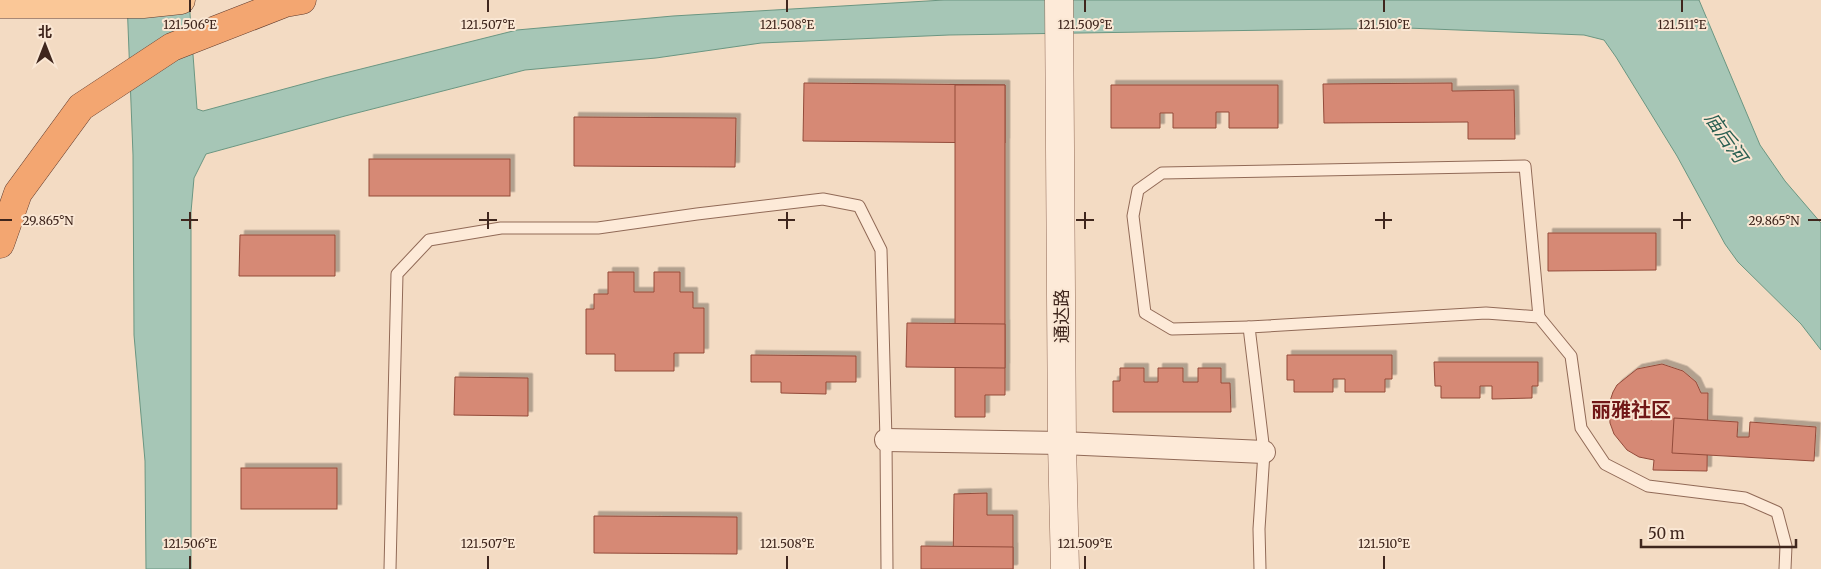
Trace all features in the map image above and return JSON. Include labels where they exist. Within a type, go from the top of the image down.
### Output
[{"type":"highway","points":[[0,244],[18,193],[81,107],[172,47],[285,3],[302,0]]},
{"type":"main road","points":[[0,4],[143,4],[181,0]]},
{"type":"street","name":"通达路","points":[[1059,0],[1062,443],[1065,569]]},
{"type":"street","points":[[886,440],[1062,443],[1264,452]]},
{"type":"lane","points":[[1539,317],[1486,312],[1249,327],[1172,329],[1145,312],[1133,216],[1138,190],[1162,173],[1525,166],[1539,317],[1571,356],[1580,428],[1605,464],[1648,486],[1745,498],[1777,512],[1786,546],[1785,569]]},
{"type":"lane","points":[[390,569],[397,274],[429,240],[501,228],[598,228],[823,199],[860,206],[881,250],[887,569]]},
{"type":"lane","points":[[1249,327],[1264,452],[1259,529],[1260,569]]},
{"type":"water","name":"庙后河","points":[[127,0],[189,0],[197,109],[203,111],[517,30],[673,16],[944,0],[1699,0],[1760,145],[1785,181],[1821,223],[1821,350],[1801,324],[1738,262],[1725,244],[1677,156],[1616,57],[1604,40],[1584,35],[1407,28],[949,35],[761,43],[656,58],[525,70],[206,154],[194,178],[191,212],[191,569],[146,569],[145,461],[134,335],[133,155]]},
{"type":"building","points":[[804,83],[1005,85],[1005,143],[803,141]]},
{"type":"building","points":[[1452,83],[1452,91],[1514,90],[1515,139],[1468,139],[1468,122],[1324,123],[1323,84]]},
{"type":"building","points":[[955,85],[1005,85],[1005,395],[985,395],[985,417],[955,417]]},
{"type":"building","points":[[1111,85],[1278,85],[1278,128],[1229,128],[1229,112],[1216,112],[1216,128],[1173,128],[1173,113],[1160,113],[1160,128],[1111,128]]},
{"type":"building","points":[[574,117],[736,118],[735,167],[574,166]]},
{"type":"building","points":[[369,159],[510,159],[510,196],[369,196]]},
{"type":"building","points":[[1548,233],[1656,233],[1656,270],[1548,271]]},
{"type":"building","points":[[240,235],[335,235],[335,276],[239,276]]},
{"type":"building","points":[[608,272],[634,272],[634,292],[654,292],[654,272],[680,272],[680,292],[693,292],[693,308],[704,308],[704,353],[674,353],[674,371],[615,371],[615,354],[586,354],[586,309],[594,309],[594,294],[608,294]]},
{"type":"building","points":[[907,323],[1005,324],[1005,368],[906,367]]},
{"type":"building","points":[[751,355],[856,356],[856,382],[826,382],[826,394],[781,393],[781,382],[751,382]]},
{"type":"building","points":[[1287,355],[1392,355],[1392,379],[1385,379],[1385,392],[1345,392],[1345,379],[1333,379],[1333,392],[1294,392],[1294,380],[1287,380]]},
{"type":"building","points":[[1434,362],[1538,362],[1538,386],[1532,386],[1532,398],[1492,399],[1492,386],[1480,386],[1480,398],[1441,398],[1441,386],[1435,386]]},
{"type":"building","points":[[1662,364],[1683,371],[1696,382],[1701,393],[1708,393],[1707,471],[1653,470],[1654,460],[1639,457],[1627,450],[1614,434],[1610,423],[1609,404],[1617,385],[1637,369]]},
{"type":"building","points":[[1120,368],[1144,368],[1144,382],[1158,382],[1158,368],[1183,368],[1183,382],[1198,382],[1198,368],[1221,368],[1221,383],[1230,383],[1231,412],[1113,412],[1113,381],[1120,381]]},
{"type":"building","points":[[455,377],[528,378],[528,416],[454,415]]},
{"type":"building","points":[[1674,418],[1738,422],[1737,437],[1749,437],[1750,422],[1816,427],[1814,461],[1672,453]]},
{"type":"building","points":[[241,468],[337,468],[337,509],[241,509]]},
{"type":"building","points":[[987,493],[987,515],[1013,515],[1013,569],[953,569],[954,494]]},
{"type":"building","points":[[594,516],[737,517],[737,554],[594,553]]},
{"type":"building","points":[[921,546],[1013,547],[1013,569],[921,569]]},
{"type":"district","name":"丽雅社区","points":[[1631,409]]}]
